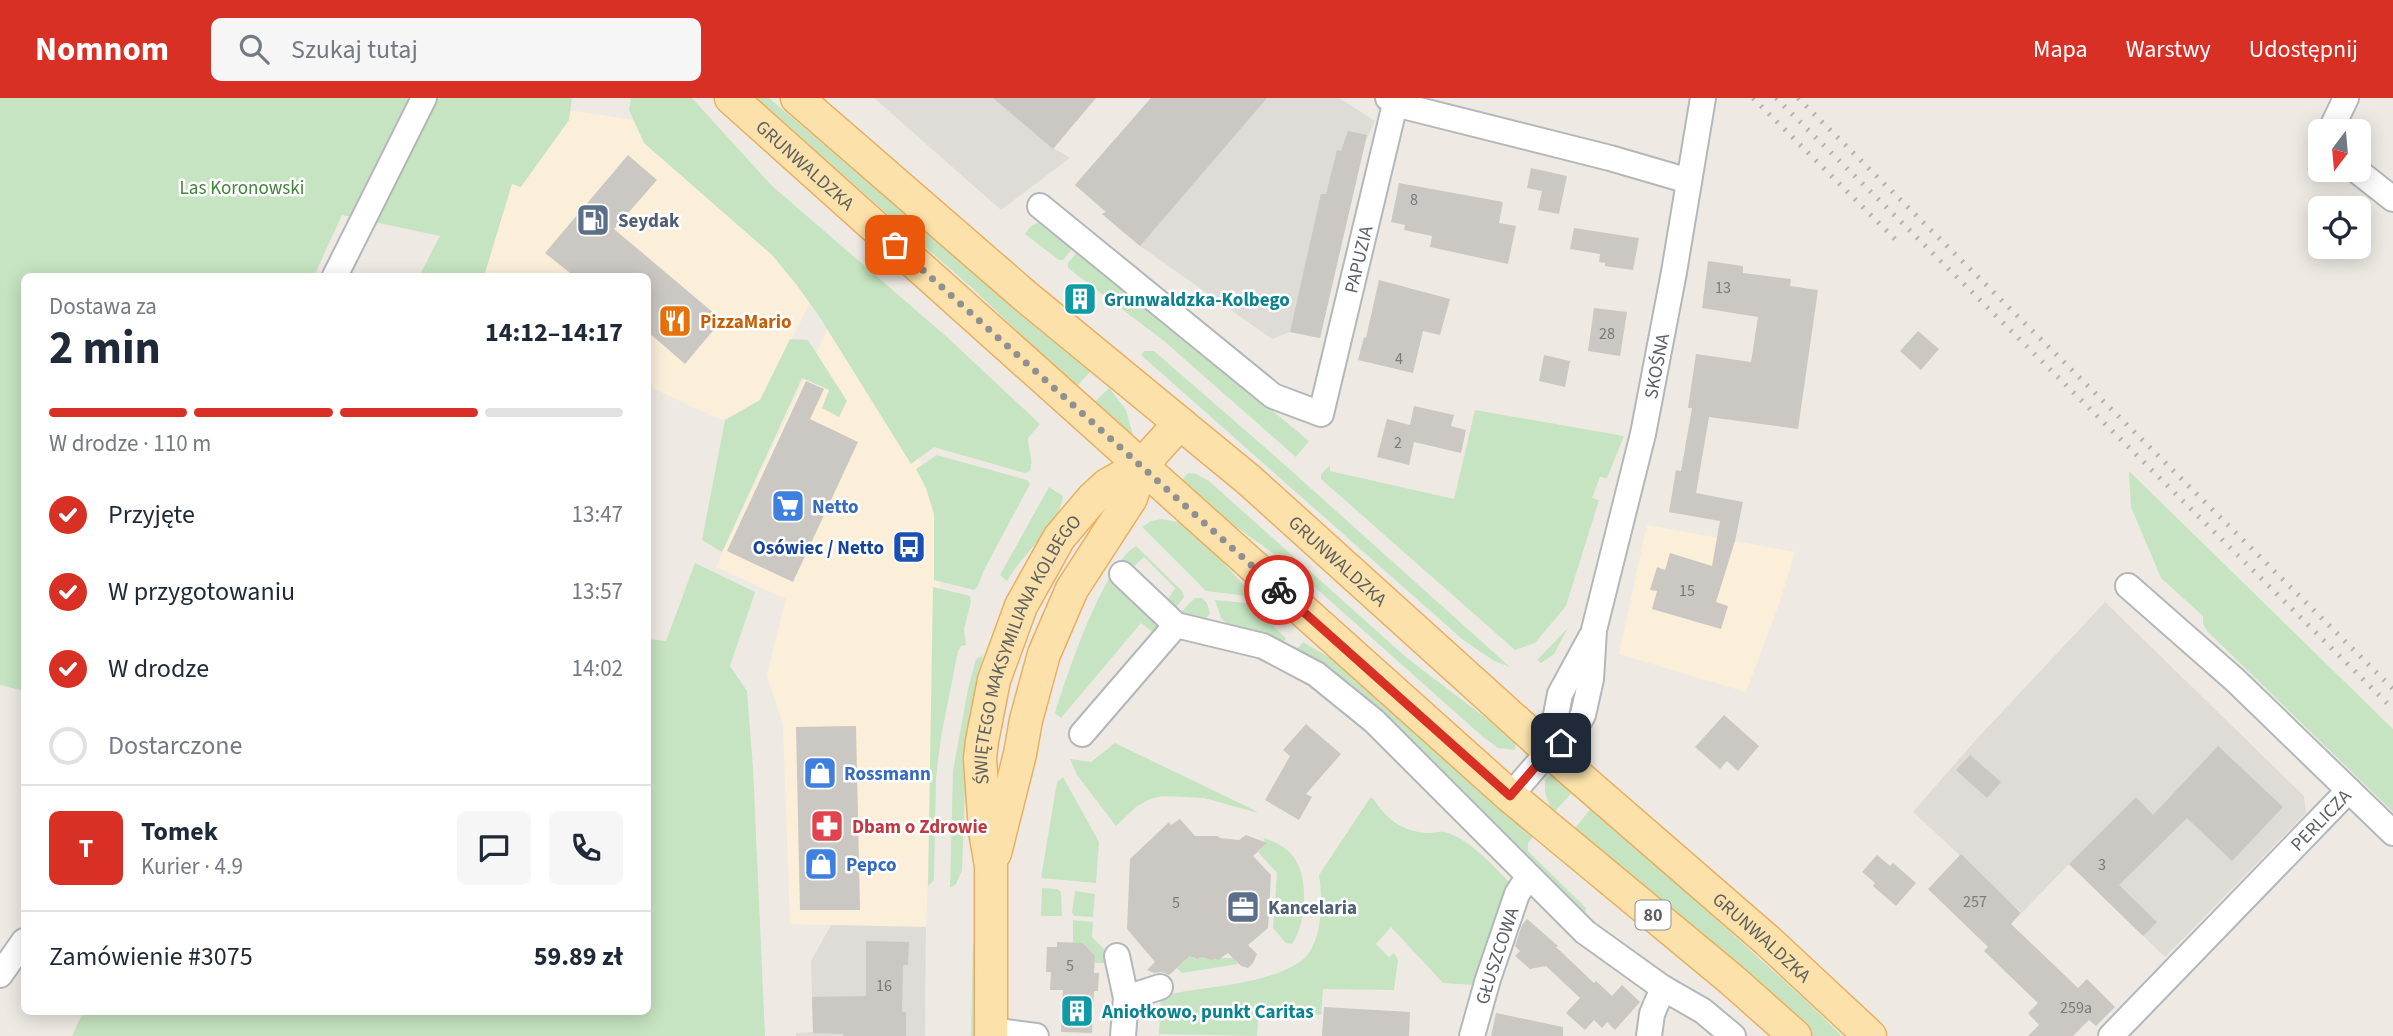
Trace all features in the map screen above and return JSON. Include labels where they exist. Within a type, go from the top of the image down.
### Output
[{"type":"main road","name":"GRUNWALDZKA","points":[[731,98],[1510,796],[1732,980],[1795,1036]]},
{"type":"main road","name":"GRUNWALDZKA","points":[[797,98],[1024,295],[1249,480],[1549,751],[1768,941],[1870,1036]]},
{"type":"main road","name":"ŚWIĘTEGO MAKSYMILIANA KOLBEGO","points":[[991,1033],[992,866],[1044,654],[1072,589],[1131,498],[1141,466],[1180,423]]},
{"type":"street","points":[[336,273],[424,98]]},
{"type":"street","name":"SKOŚNA","points":[[1510,796],[1549,751],[1574,730],[1583,715],[1591,679],[1594,630],[1643,434],[1703,98]]},
{"type":"street","points":[[2336,119],[2346,98]]},
{"type":"street","name":"PAPUZIA","points":[[1040,206],[1273,396],[1321,414],[1391,101],[1689,181]]},
{"type":"street","points":[[2371,182],[2393,199]]},
{"type":"street","points":[[1122,574],[1175,625],[1263,646],[1316,674],[1374,721],[1585,932],[1663,988],[1703,1011],[1733,1036]]},
{"type":"street","name":"PERLICZA","points":[[2112,1036],[2349,790],[2235,680],[2128,586]]},
{"type":"street","points":[[1082,734],[1175,625]]},
{"type":"street","points":[[2349,790],[2393,833]]},
{"type":"street","name":"GŁUSZCOWA","points":[[1472,1036],[1478,1009],[1517,894],[1528,877]]},
{"type":"street","points":[[0,975],[21,946]]},
{"type":"street","points":[[1117,956],[1126,998],[1123,1036]]},
{"type":"street","points":[[1126,998],[1160,987]]},
{"type":"street","points":[[1649,1036],[1652,1014],[1663,988]]},
{"type":"street","points":[[991,1033],[1036,1036]]},
{"type":"shaded area","points":[[874,98],[1096,98],[1053,148],[1070,158],[1001,210]]},
{"type":"shaded area","points":[[1151,98],[1339,98],[1375,121],[1364,144],[1320,338],[1290,332],[1272,339],[1140,246],[1102,214],[1106,211],[1075,185]]},
{"type":"shaded area","points":[[555,108],[640,121],[778,253],[813,296],[759,406],[721,420],[651,387],[651,273],[479,272],[509,177]]},
{"type":"shaded area","points":[[830,324],[925,469],[942,521],[926,927],[790,924],[783,724],[767,675],[786,599],[716,567]]},
{"type":"shaded area","points":[[1647,525],[1795,552],[1746,692],[1619,654]]},
{"type":"shaded area","points":[[2105,602],[2304,796],[2306,813],[2165,957],[2069,864],[2022,913],[1913,812],[1973,743]]},
{"type":"shaded area","points":[[831,925],[926,927],[925,1036],[796,1036],[796,1033],[813,1032],[811,961]]},
{"type":"green space","name":"Las Koronowski","points":[[0,98],[572,98],[569,120],[521,187],[512,184],[485,273],[421,273],[440,236],[342,215],[315,273],[21,273],[21,690],[0,685]]},
{"type":"green space","points":[[631,98],[692,98],[771,185],[947,337],[1040,424],[1028,438],[1030,471],[1025,473],[934,447],[911,464],[819,316],[796,284],[772,255],[644,143],[629,110]]},
{"type":"green space","points":[[755,98],[769,98],[1092,370],[1076,387],[971,287]]},
{"type":"green space","points":[[1037,223],[1046,224],[1071,246],[1072,249],[1063,260],[1059,260],[1025,234]]},
{"type":"green space","points":[[1081,252],[1309,441],[1296,457],[1164,341],[1068,268],[1068,263],[1076,253]]},
{"type":"green space","points":[[790,339],[808,340],[847,401],[839,417],[822,408],[829,390],[802,378],[722,552],[702,540],[725,420],[760,400]]},
{"type":"green space","points":[[1144,351],[1154,351],[1510,667],[1494,661],[1462,639],[1141,355]]},
{"type":"green space","points":[[1109,388],[1126,410],[1133,435],[1131,438],[1093,404]]},
{"type":"green space","points":[[1475,410],[1624,436],[1607,478],[1600,477],[1592,498],[1599,500],[1566,606],[1535,643],[1515,650],[1321,479],[1321,474],[1330,465],[1330,471],[1454,499]]},
{"type":"green space","points":[[937,455],[1027,480],[1030,484],[974,590],[934,580],[934,514],[926,488],[916,469]]},
{"type":"green space","points":[[2129,471],[2393,729],[2393,812],[2208,632],[2203,624],[2203,616],[2161,578],[2131,507]]},
{"type":"green space","points":[[1188,473],[1209,481],[1407,658],[1516,741],[1515,750],[1498,748],[1483,737],[1291,566],[1186,491],[1181,481]]},
{"type":"green space","points":[[1049,487],[1063,496],[1060,507],[1055,518],[1007,581],[1000,575]]},
{"type":"green space","points":[[1162,519],[1183,523],[1250,592],[1247,596],[1206,591],[1142,527],[1151,521]]},
{"type":"green space","points":[[1136,546],[1182,591],[1184,597],[1174,610],[1168,599],[1175,588],[1144,557],[1134,566],[1128,564],[1157,624],[1155,634],[1141,623],[1061,718],[1055,713],[1088,623],[1111,575]]},
{"type":"green space","points":[[695,563],[755,592],[730,666],[747,691],[765,1036],[72,1036],[82,1015],[651,1015],[651,639],[666,641]]},
{"type":"green space","points":[[933,587],[970,596],[971,602],[964,629],[966,645],[961,646],[958,651],[941,737],[936,778],[934,880],[928,886]]},
{"type":"green space","points":[[1195,598],[1202,598],[1207,603],[1210,613],[1204,619],[1196,620],[1180,613]]},
{"type":"green space","points":[[1215,600],[1247,603],[1286,638],[1278,642],[1231,628],[1221,618]]},
{"type":"green space","points":[[1568,628],[1554,654],[1541,663],[1537,660]]},
{"type":"green space","points":[[1303,642],[1344,666],[1534,836],[1528,843],[1528,851],[1586,908],[1585,917],[1411,740],[1298,652],[1297,649]]},
{"type":"green space","points":[[983,655],[966,763],[962,870],[956,884],[950,888],[953,771],[968,689],[976,659]]},
{"type":"green space","points":[[1115,743],[1258,813],[1204,798],[1162,796],[1137,806],[1116,826],[1077,775],[1070,759],[1091,762]]},
{"type":"green space","points":[[1552,774],[1573,791],[1553,814],[1545,793],[1545,780]]},
{"type":"green space","points":[[1063,777],[1099,842],[1096,883],[1041,878],[1057,782]]},
{"type":"green space","points":[[1370,798],[1402,827],[1417,832],[1446,832],[1466,842],[1512,885],[1475,985],[1443,983],[1391,927],[1376,944],[1389,957],[1394,953],[1398,960],[1394,990],[1323,989],[1321,1015],[1259,1010],[1257,1036],[1159,1034],[1161,996],[1270,976],[1301,961],[1308,954],[1314,944],[1320,921],[1319,875]]},
{"type":"green space","points":[[1592,807],[1842,1036],[1813,1036],[1747,975],[1572,832]]},
{"type":"green space","points":[[1264,838],[1289,852],[1295,859],[1302,878],[1303,914],[1292,944],[1286,943],[1273,928],[1277,873],[1258,852],[1265,845]]},
{"type":"green space","points":[[1042,888],[1057,889],[1061,892],[1062,916],[1041,916]]},
{"type":"green space","points":[[1075,891],[1095,894],[1093,917],[1074,916],[1072,913]]},
{"type":"green space","points":[[1073,920],[1093,922],[1092,937],[1107,952],[1107,963],[1095,963],[1095,956],[1083,943],[1073,943]]},
{"type":"green space","points":[[973,944],[977,947],[977,1036],[971,1036]]},
{"type":"green space","points":[[1193,954],[1193,958],[1198,954],[1198,959],[1203,954],[1203,959],[1207,954],[1208,959],[1213,955],[1218,956],[1218,960],[1233,958],[1238,964],[1182,973],[1177,968]]},
{"type":"building","points":[[993,98],[1096,98],[1053,149]]},
{"type":"building","points":[[1151,98],[1267,98],[1140,246],[1102,214],[1106,212],[1075,185]]},
{"type":"building","points":[[1348,131],[1367,135],[1320,338],[1290,332],[1321,194],[1326,194],[1337,150],[1341,151]]},
{"type":"building","points":[[628,155],[657,180],[614,229],[722,320],[685,364],[651,335],[651,273],[570,273],[545,253]]},
{"type":"building","points":[[1531,168],[1567,176],[1559,214],[1538,210],[1542,191],[1527,188]]},
{"type":"building","points":[[1399,183],[1503,202],[1499,223],[1516,226],[1508,264],[1430,247],[1432,236],[1404,230],[1405,225],[1391,222]]},
{"type":"building","points":[[1574,228],[1639,238],[1633,270],[1605,266],[1605,263],[1599,262],[1600,254],[1570,249]]},
{"type":"building","points":[[1708,261],[1743,266],[1743,273],[1791,279],[1790,286],[1818,290],[1798,429],[1709,417],[1696,493],[1743,502],[1735,541],[1716,602],[1728,606],[1721,629],[1652,609],[1657,591],[1650,590],[1657,567],[1665,570],[1670,553],[1712,566],[1720,521],[1669,512],[1676,470],[1681,471],[1692,408],[1688,408],[1696,354],[1751,362],[1758,317],[1702,308]]},
{"type":"building","points":[[1379,280],[1450,299],[1440,335],[1423,331],[1413,373],[1358,360],[1364,337],[1366,338]]},
{"type":"building","points":[[1594,308],[1627,312],[1620,356],[1588,351]]},
{"type":"building","points":[[1918,331],[1939,349],[1921,370],[1900,351]]},
{"type":"building","points":[[1544,355],[1570,361],[1565,387],[1539,381]]},
{"type":"building","name":"Netto","points":[[806,381],[824,389],[810,419],[858,442],[793,582],[727,551]]},
{"type":"building","points":[[1414,406],[1454,415],[1451,426],[1466,430],[1461,453],[1414,442],[1409,465],[1377,457],[1387,419],[1410,425]]},
{"type":"building","points":[[1724,715],[1759,746],[1738,771],[1727,761],[1720,769],[1695,747]]},
{"type":"building","points":[[1306,724],[1341,754],[1306,794],[1312,797],[1299,820],[1265,800],[1290,756],[1283,750]]},
{"type":"building","points":[[856,726],[860,910],[800,910],[796,727]]},
{"type":"building","points":[[2218,746],[2283,807],[2232,861],[2187,818],[2119,885],[2157,922],[2143,936],[2069,864],[2136,797],[2153,815]]},
{"type":"building","points":[[1970,755],[2001,782],[1987,798],[1956,770]]},
{"type":"building","points":[[1180,819],[1195,836],[1239,840],[1246,835],[1267,843],[1253,856],[1271,875],[1268,928],[1248,945],[1257,954],[1248,968],[1241,966],[1228,953],[1218,960],[1190,956],[1169,975],[1154,973],[1147,970],[1155,962],[1127,929],[1130,859],[1169,822],[1171,825]]},
{"type":"building","points":[[1961,854],[2021,913],[2011,924],[2078,988],[2087,979],[2115,1007],[2096,1026],[2089,1020],[2073,1036],[2028,1036],[2039,1025],[2028,1013],[2038,1003],[1984,951],[1988,947],[1928,889]]},
{"type":"building","points":[[1877,855],[1890,866],[1893,863],[1916,883],[1896,906],[1873,886],[1875,883],[1862,872]]},
{"type":"building","points":[[1527,919],[1594,983],[1596,981],[1612,996],[1622,985],[1640,1002],[1615,1030],[1607,1022],[1602,1028],[1594,1020],[1585,1030],[1566,1013],[1580,998],[1546,966],[1530,969],[1515,956],[1520,951],[1515,946],[1522,925]]},
{"type":"building","points":[[866,941],[909,942],[908,965],[903,965],[902,1012],[906,1012],[906,1036],[813,1033],[812,997],[866,996]]},
{"type":"building","points":[[1057,942],[1083,943],[1095,956],[1094,973],[1099,973],[1098,991],[1094,991],[1092,1033],[1061,1032],[1063,990],[1050,990],[1051,972],[1046,972],[1047,947],[1057,947]]},
{"type":"building","points":[[1324,1007],[1410,1012],[1409,1036],[1322,1036]]},
{"type":"building","points":[[1496,1013],[1563,1027],[1563,1036],[1491,1036]]},
{"type":"railway","points":[[1753,98],[1898,242]]},
{"type":"railway","points":[[1776,98],[2393,709]]},
{"type":"railway","points":[[1798,98],[2393,689]]},
{"type":"way so far","points":[[895,245],[1279,590]]},
{"type":"place","name":"Seydak","points":[[593,220]]},
{"type":"place","name":"Grunwaldzka-Kolbego","points":[[1080,299]]},
{"type":"place","name":"PizzaMario","points":[[675,321]]},
{"type":"place","name":"Netto","points":[[788,506]]},
{"type":"place","name":"Osówiec / Netto","points":[[909,547]]},
{"type":"place","name":"Rossmann","points":[[820,773]]},
{"type":"place","name":"Dbam o Zdrowie","points":[[827,826]]},
{"type":"place","name":"Pepco","points":[[821,864]]},
{"type":"place","name":"Kancelaria","points":[[1243,907]]},
{"type":"place","name":"Aniołkowo, punkt Caritas","points":[[1077,1011]]},
{"type":"route","points":[[1279,590],[1510,796],[1549,751],[1561,743]]}]
